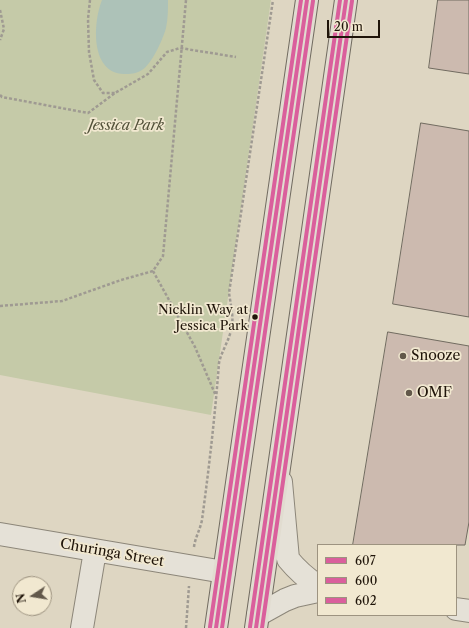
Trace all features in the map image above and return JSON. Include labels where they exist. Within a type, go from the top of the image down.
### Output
[{"type":"highway","points":[[216,628],[307,0]]},
{"type":"highway","points":[[257,621],[346,0]]},
{"type":"street","points":[[279,469],[288,558],[298,571],[317,585]]},
{"type":"street","name":"Churinga Street","points":[[0,534],[224,572]]},
{"type":"street","points":[[82,628],[95,551]]},
{"type":"street","points":[[257,621],[296,596],[317,592]]},
{"type":"street","points":[[457,609],[469,611]]},
{"type":"path","points":[[90,0],[88,19],[89,52],[94,80],[103,93],[115,93]]},
{"type":"path","points":[[0,306],[62,301],[121,280],[153,272],[162,256],[180,48],[186,0]]},
{"type":"path","points":[[194,546],[201,523],[219,364],[221,354],[231,333],[232,311],[229,293],[273,0]]},
{"type":"path","points":[[0,10],[4,29],[0,40]]},
{"type":"path","points":[[0,95],[2,97],[88,113],[115,93],[148,74],[167,52],[180,48],[236,57]]},
{"type":"path","points":[[153,272],[195,347],[216,397]]},
{"type":"path","points":[[186,628],[188,590]]},
{"type":"green space","name":"Jessica Park","points":[[0,0],[271,0],[211,415],[0,375]]},
{"type":"shaded area","points":[[102,0],[168,0],[167,25],[157,51],[146,67],[140,71],[133,74],[124,74],[113,71],[105,65],[100,56],[96,33],[99,9]]},
{"type":"building","points":[[438,0],[469,0],[469,74],[429,68]]},
{"type":"building","points":[[421,123],[469,131],[469,317],[393,304]]},
{"type":"building","points":[[388,332],[469,346],[469,522],[465,545],[353,544]]},
{"type":"transit line","name":"602","points":[[210,627],[301,0]]},
{"type":"transit line","name":"607","points":[[216,628],[307,0]]},
{"type":"transit line","name":"602","points":[[250,627],[340,0]]},
{"type":"transit line","name":"607","points":[[256,628],[346,0]]},
{"type":"transit line","name":"600","points":[[222,628],[313,1]]},
{"type":"transit line","name":"600","points":[[262,628],[352,1]]},
{"type":"place","name":"Nicklin Way at Jessica Park","points":[[255,317]]},
{"type":"place","name":"Snooze","points":[[403,356]]},
{"type":"place","name":"OMF","points":[[409,393]]}]
